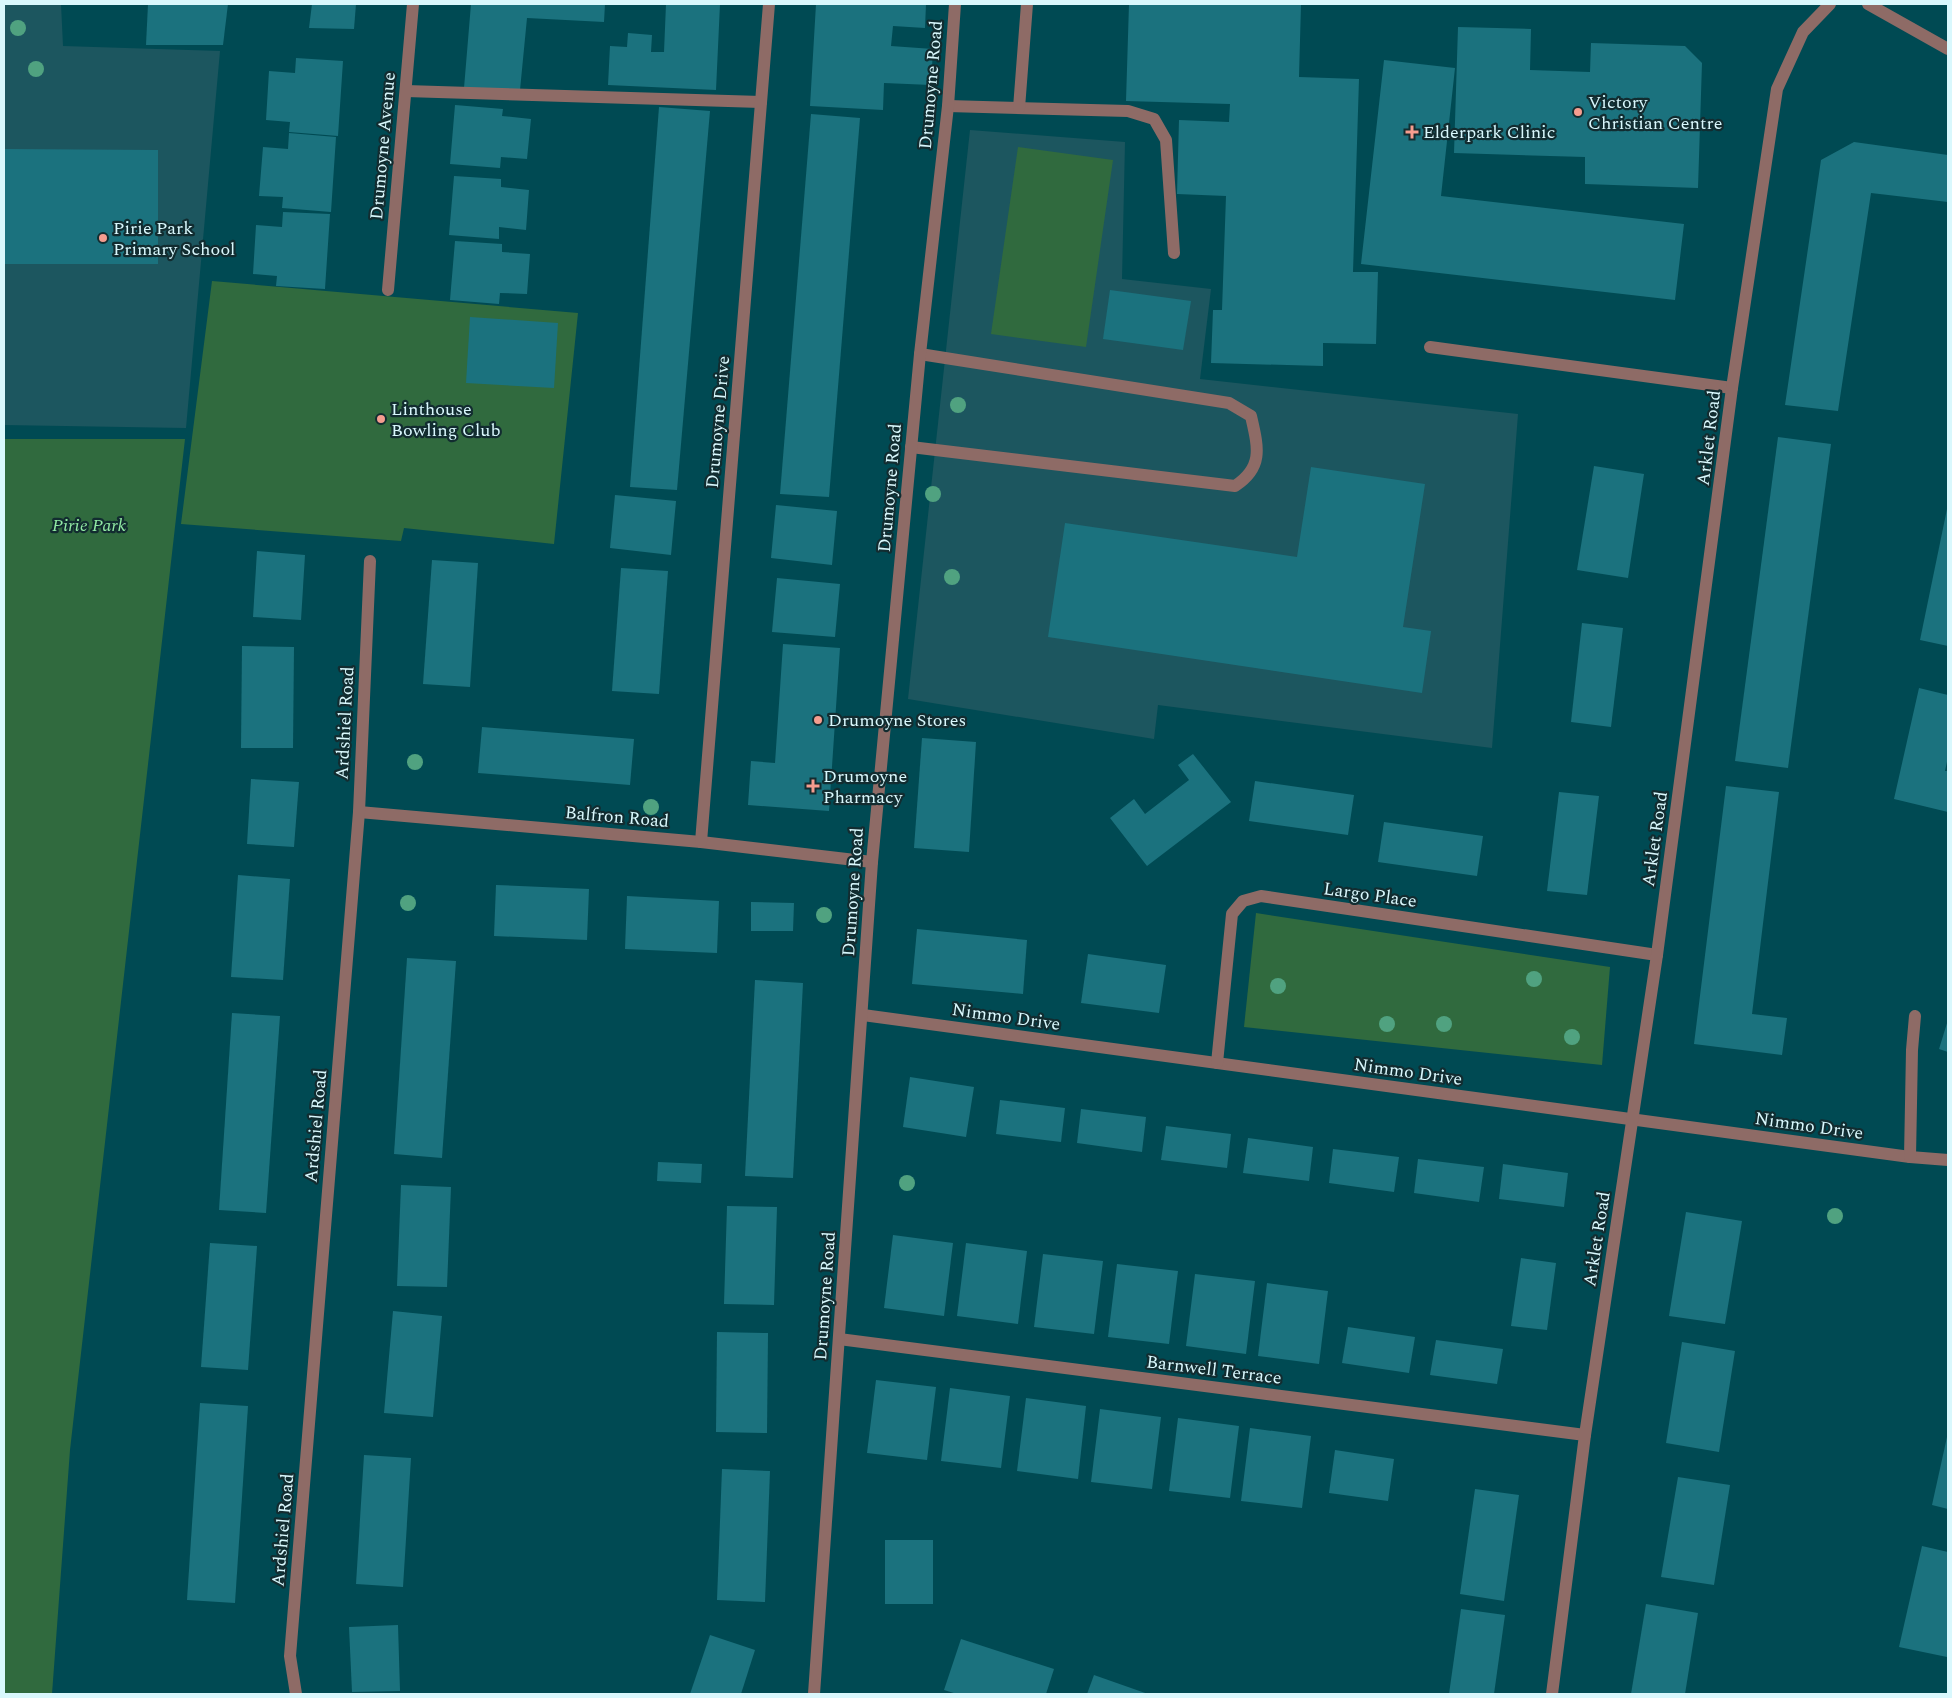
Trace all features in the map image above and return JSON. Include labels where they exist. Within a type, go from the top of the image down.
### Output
[{"type":"street","name":"Drumoyne Avenue","points":[[388,290],[413,4]]},
{"type":"street","name":"Drumoyne Drive","points":[[701,842],[769,4]]},
{"type":"street","name":"Drumoyne Road","points":[[814,1694],[863,1015],[872,862],[920,354],[948,106],[956,4]]},
{"type":"street","points":[[1019,108],[1027,4]]},
{"type":"street","name":"Arklet Road","points":[[1552,1694],[1585,1435],[1657,955],[1732,388],[1777,89],[1803,32],[1830,4]]},
{"type":"street","points":[[1868,4],[1948,49]]},
{"type":"street","points":[[406,91],[761,102]]},
{"type":"street","points":[[948,106],[1128,111],[1154,119],[1166,140],[1174,253]]},
{"type":"street","points":[[1430,347],[1732,388]]},
{"type":"street","points":[[911,447],[1235,486],[1247,478],[1256,464],[1256,437],[1251,416],[1229,403],[920,354]]},
{"type":"street","name":"Ardshiel Road","points":[[296,1694],[290,1656],[359,812],[370,561]]},
{"type":"street","name":"Balfron Road","points":[[359,812],[701,842],[872,862]]},
{"type":"street","name":"Largo Place","points":[[1217,1063],[1232,914],[1243,901],[1261,896],[1657,955]]},
{"type":"street","name":"Nimmo Drive","points":[[863,1015],[1632,1120],[1910,1157],[1948,1160]]},
{"type":"street","points":[[1910,1157],[1912,1050],[1915,1016]]},
{"type":"street","name":"Barnwell Terrace","points":[[840,1339],[1585,1435]]},
{"type":"shaded area","name":"Pirie Park Primary School","points":[[4,4],[61,4],[63,46],[220,51],[186,428],[4,425]]},
{"type":"shaded area","points":[[970,130],[1125,142],[1122,279],[1211,289],[1200,379],[1518,414],[1492,748],[1158,705],[1154,739],[908,699]]},
{"type":"green space","points":[[1018,147],[1113,160],[1086,347],[991,334]]},
{"type":"green space","name":"Linthouse Bowling Club","points":[[212,281],[578,313],[554,544],[404,528],[401,541],[181,524]]},
{"type":"green space","name":"Pirie Park","points":[[4,439],[185,439],[70,1450],[52,1694],[4,1694]]},
{"type":"green space","points":[[1256,913],[1610,967],[1602,1065],[1244,1027]]},
{"type":"building","points":[[148,4],[228,4],[223,45],[146,45]]},
{"type":"building","points":[[312,4],[356,4],[354,29],[309,28]]},
{"type":"building","points":[[471,4],[605,4],[604,22],[527,18],[520,90],[464,88]]},
{"type":"building","points":[[666,4],[720,4],[716,90],[608,85],[610,46],[627,47],[628,33],[652,35],[651,52],[664,52]]},
{"type":"building","points":[[816,4],[926,4],[925,28],[893,26],[891,46],[933,49],[931,85],[884,83],[883,110],[810,106]]},
{"type":"building","points":[[1129,4],[1301,4],[1299,77],[1359,79],[1353,272],[1378,272],[1376,344],[1323,343],[1323,366],[1211,363],[1213,310],[1222,310],[1226,196],[1177,194],[1179,120],[1229,122],[1230,104],[1126,101]]},
{"type":"building","name":"Victory Christian Centre","points":[[1458,27],[1531,29],[1530,70],[1590,72],[1591,43],[1685,46],[1702,63],[1698,188],[1585,184],[1585,157],[1454,153]]},
{"type":"building","points":[[296,58],[343,61],[338,136],[289,132],[290,122],[266,120],[269,71],[295,73]]},
{"type":"building","name":"Elderpark Clinic","points":[[1384,60],[1455,68],[1441,196],[1684,224],[1675,300],[1361,264]]},
{"type":"building","points":[[455,105],[503,109],[502,116],[531,119],[527,159],[501,157],[500,168],[450,164]]},
{"type":"building","points":[[659,107],[710,111],[677,490],[630,487]]},
{"type":"building","points":[[811,114],[860,118],[829,497],[780,494]]},
{"type":"building","points":[[289,133],[336,137],[331,212],[282,208],[283,197],[259,196],[263,147],[288,149]]},
{"type":"building","points":[[1854,142],[1948,155],[1948,202],[1871,193],[1838,411],[1785,405],[1821,160]]},
{"type":"building","points":[[4,149],[158,150],[158,264],[4,264]]},
{"type":"building","points":[[454,176],[501,179],[501,187],[529,190],[526,230],[499,227],[499,239],[449,235]]},
{"type":"building","points":[[283,212],[330,214],[325,289],[276,286],[277,276],[253,274],[256,225],[282,227]]},
{"type":"building","points":[[455,241],[502,244],[502,252],[530,254],[527,294],[500,293],[499,304],[450,300]]},
{"type":"building","points":[[1110,290],[1191,301],[1183,350],[1103,339]]},
{"type":"building","points":[[470,317],[558,323],[554,388],[466,383]]},
{"type":"building","points":[[1778,437],[1831,444],[1788,768],[1735,761]]},
{"type":"building","points":[[1594,466],[1644,474],[1628,578],[1577,570]]},
{"type":"building","points":[[1311,467],[1425,484],[1403,627],[1431,631],[1422,693],[1048,637],[1065,523],[1297,557]]},
{"type":"building","points":[[615,495],[676,501],[671,555],[610,548]]},
{"type":"building","points":[[776,505],[837,511],[832,565],[771,558]]},
{"type":"building","points":[[1948,509],[1948,646],[1920,640]]},
{"type":"building","points":[[257,551],[305,555],[301,620],[253,617]]},
{"type":"building","points":[[432,560],[478,563],[470,687],[423,684]]},
{"type":"building","points":[[621,568],[668,571],[659,694],[612,691]]},
{"type":"building","points":[[777,578],[840,584],[835,637],[772,632]]},
{"type":"building","points":[[1582,623],[1623,628],[1611,727],[1571,722]]},
{"type":"building","points":[[783,644],[840,648],[829,811],[748,805],[751,761],[775,763]]},
{"type":"building","points":[[242,646],[294,647],[293,748],[241,748]]},
{"type":"building","points":[[1919,688],[1948,695],[1948,757],[1945,771],[1948,771],[1948,812],[1894,799]]},
{"type":"building","points":[[482,727],[634,739],[630,785],[478,773]]},
{"type":"building","points":[[922,738],[976,742],[969,852],[914,848]]},
{"type":"building","points":[[1193,754],[1231,802],[1147,866],[1110,818],[1134,799],[1145,814],[1189,780],[1178,765]]},
{"type":"building","points":[[251,779],[299,782],[294,847],[247,844]]},
{"type":"building","points":[[1255,781],[1354,795],[1348,835],[1249,821]]},
{"type":"building","points":[[1726,786],[1779,792],[1752,1014],[1787,1018],[1782,1055],[1694,1044]]},
{"type":"building","points":[[1559,792],[1599,796],[1587,895],[1547,891]]},
{"type":"building","points":[[1384,822],[1483,836],[1477,876],[1378,862]]},
{"type":"building","points":[[238,875],[290,879],[283,980],[231,977]]},
{"type":"building","points":[[496,885],[589,889],[587,940],[494,936]]},
{"type":"building","points":[[627,896],[719,901],[717,953],[625,949]]},
{"type":"building","points":[[751,902],[794,903],[793,931],[751,931]]},
{"type":"building","points":[[917,929],[1027,940],[1023,994],[912,984]]},
{"type":"building","points":[[1088,954],[1166,965],[1159,1013],[1081,1003]]},
{"type":"building","points":[[407,958],[456,961],[442,1158],[394,1154]]},
{"type":"building","points":[[755,980],[803,983],[793,1178],[745,1176]]},
{"type":"building","points":[[232,1013],[280,1016],[266,1213],[219,1210]]},
{"type":"building","points":[[1948,1020],[1948,1052],[1939,1049]]},
{"type":"building","points":[[910,1077],[974,1087],[966,1137],[903,1127]]},
{"type":"building","points":[[1000,1100],[1065,1108],[1061,1142],[996,1134]]},
{"type":"building","points":[[1081,1109],[1146,1117],[1142,1152],[1077,1143]]},
{"type":"building","points":[[1166,1126],[1231,1134],[1227,1168],[1161,1160]]},
{"type":"building","points":[[1248,1138],[1313,1147],[1309,1181],[1243,1173]]},
{"type":"building","points":[[1333,1149],[1399,1157],[1394,1192],[1329,1183]]},
{"type":"building","points":[[1418,1159],[1484,1167],[1479,1202],[1414,1193]]},
{"type":"building","points":[[658,1162],[702,1164],[701,1183],[657,1181]]},
{"type":"building","points":[[1503,1164],[1568,1173],[1564,1207],[1499,1199]]},
{"type":"building","points":[[401,1185],[451,1187],[447,1287],[397,1286]]},
{"type":"building","points":[[727,1206],[777,1207],[774,1305],[724,1304]]},
{"type":"building","points":[[1686,1212],[1742,1221],[1725,1324],[1669,1316]]},
{"type":"building","points":[[893,1235],[953,1243],[944,1316],[884,1308]]},
{"type":"building","points":[[210,1243],[257,1246],[248,1370],[201,1367]]},
{"type":"building","points":[[966,1243],[1027,1251],[1018,1324],[957,1316]]},
{"type":"building","points":[[1043,1254],[1103,1261],[1094,1334],[1034,1327]]},
{"type":"building","points":[[1521,1258],[1556,1263],[1547,1330],[1511,1326]]},
{"type":"building","points":[[1117,1264],[1178,1271],[1169,1344],[1108,1337]]},
{"type":"building","points":[[1195,1274],[1255,1281],[1246,1354],[1186,1346]]},
{"type":"building","points":[[1267,1283],[1328,1291],[1319,1364],[1258,1356]]},
{"type":"building","points":[[393,1311],[442,1316],[433,1417],[384,1413]]},
{"type":"building","points":[[1348,1327],[1415,1337],[1409,1373],[1342,1363]]},
{"type":"building","points":[[717,1332],[768,1333],[767,1433],[716,1432]]},
{"type":"building","points":[[1436,1340],[1503,1349],[1497,1384],[1430,1375]]},
{"type":"building","points":[[1682,1342],[1735,1351],[1719,1452],[1666,1443]]},
{"type":"building","points":[[876,1380],[936,1387],[927,1460],[867,1453]]},
{"type":"building","points":[[950,1388],[1010,1396],[1001,1468],[941,1461]]},
{"type":"building","points":[[1026,1398],[1086,1406],[1078,1479],[1017,1471]]},
{"type":"building","points":[[200,1403],[248,1406],[235,1603],[187,1600]]},
{"type":"building","points":[[1100,1409],[1161,1417],[1152,1489],[1091,1482]]},
{"type":"building","points":[[1178,1418],[1239,1426],[1230,1498],[1169,1491]]},
{"type":"building","points":[[1250,1428],[1311,1436],[1302,1508],[1241,1501]]},
{"type":"building","points":[[1948,1437],[1948,1509],[1932,1505]]},
{"type":"building","points":[[1335,1450],[1394,1459],[1388,1501],[1329,1493]]},
{"type":"building","points":[[364,1455],[411,1458],[403,1587],[356,1584]]},
{"type":"building","points":[[722,1469],[770,1471],[765,1602],[717,1600]]},
{"type":"building","points":[[1678,1477],[1730,1485],[1714,1585],[1661,1577]]},
{"type":"building","points":[[1475,1489],[1519,1495],[1504,1601],[1460,1594]]},
{"type":"building","points":[[885,1540],[933,1540],[933,1604],[885,1604]]},
{"type":"building","points":[[1922,1546],[1948,1552],[1947,1657],[1899,1647]]},
{"type":"building","points":[[1646,1604],[1698,1613],[1685,1694],[1631,1694]]},
{"type":"building","points":[[1461,1609],[1505,1615],[1494,1694],[1449,1694]]},
{"type":"building","points":[[398,1625],[400,1691],[352,1692],[349,1627]]},
{"type":"building","points":[[710,1635],[755,1650],[741,1694],[690,1694]]},
{"type":"building","points":[[961,1639],[1054,1669],[1046,1694],[957,1694],[944,1690]]},
{"type":"building","points":[[1094,1675],[1148,1694],[1087,1694]]},
{"type":"place","name":"Victory Christian Centre","points":[[1578,112]]},
{"type":"place","name":"Elderpark Clinic","points":[[1412,132]]},
{"type":"place","name":"Pirie Park Primary School","points":[[103,238]]},
{"type":"place","name":"Linthouse Bowling Club","points":[[381,419]]},
{"type":"place","name":"Drumoyne Stores","points":[[818,720]]},
{"type":"place","name":"Drumoyne Pharmacy","points":[[813,786]]}]
